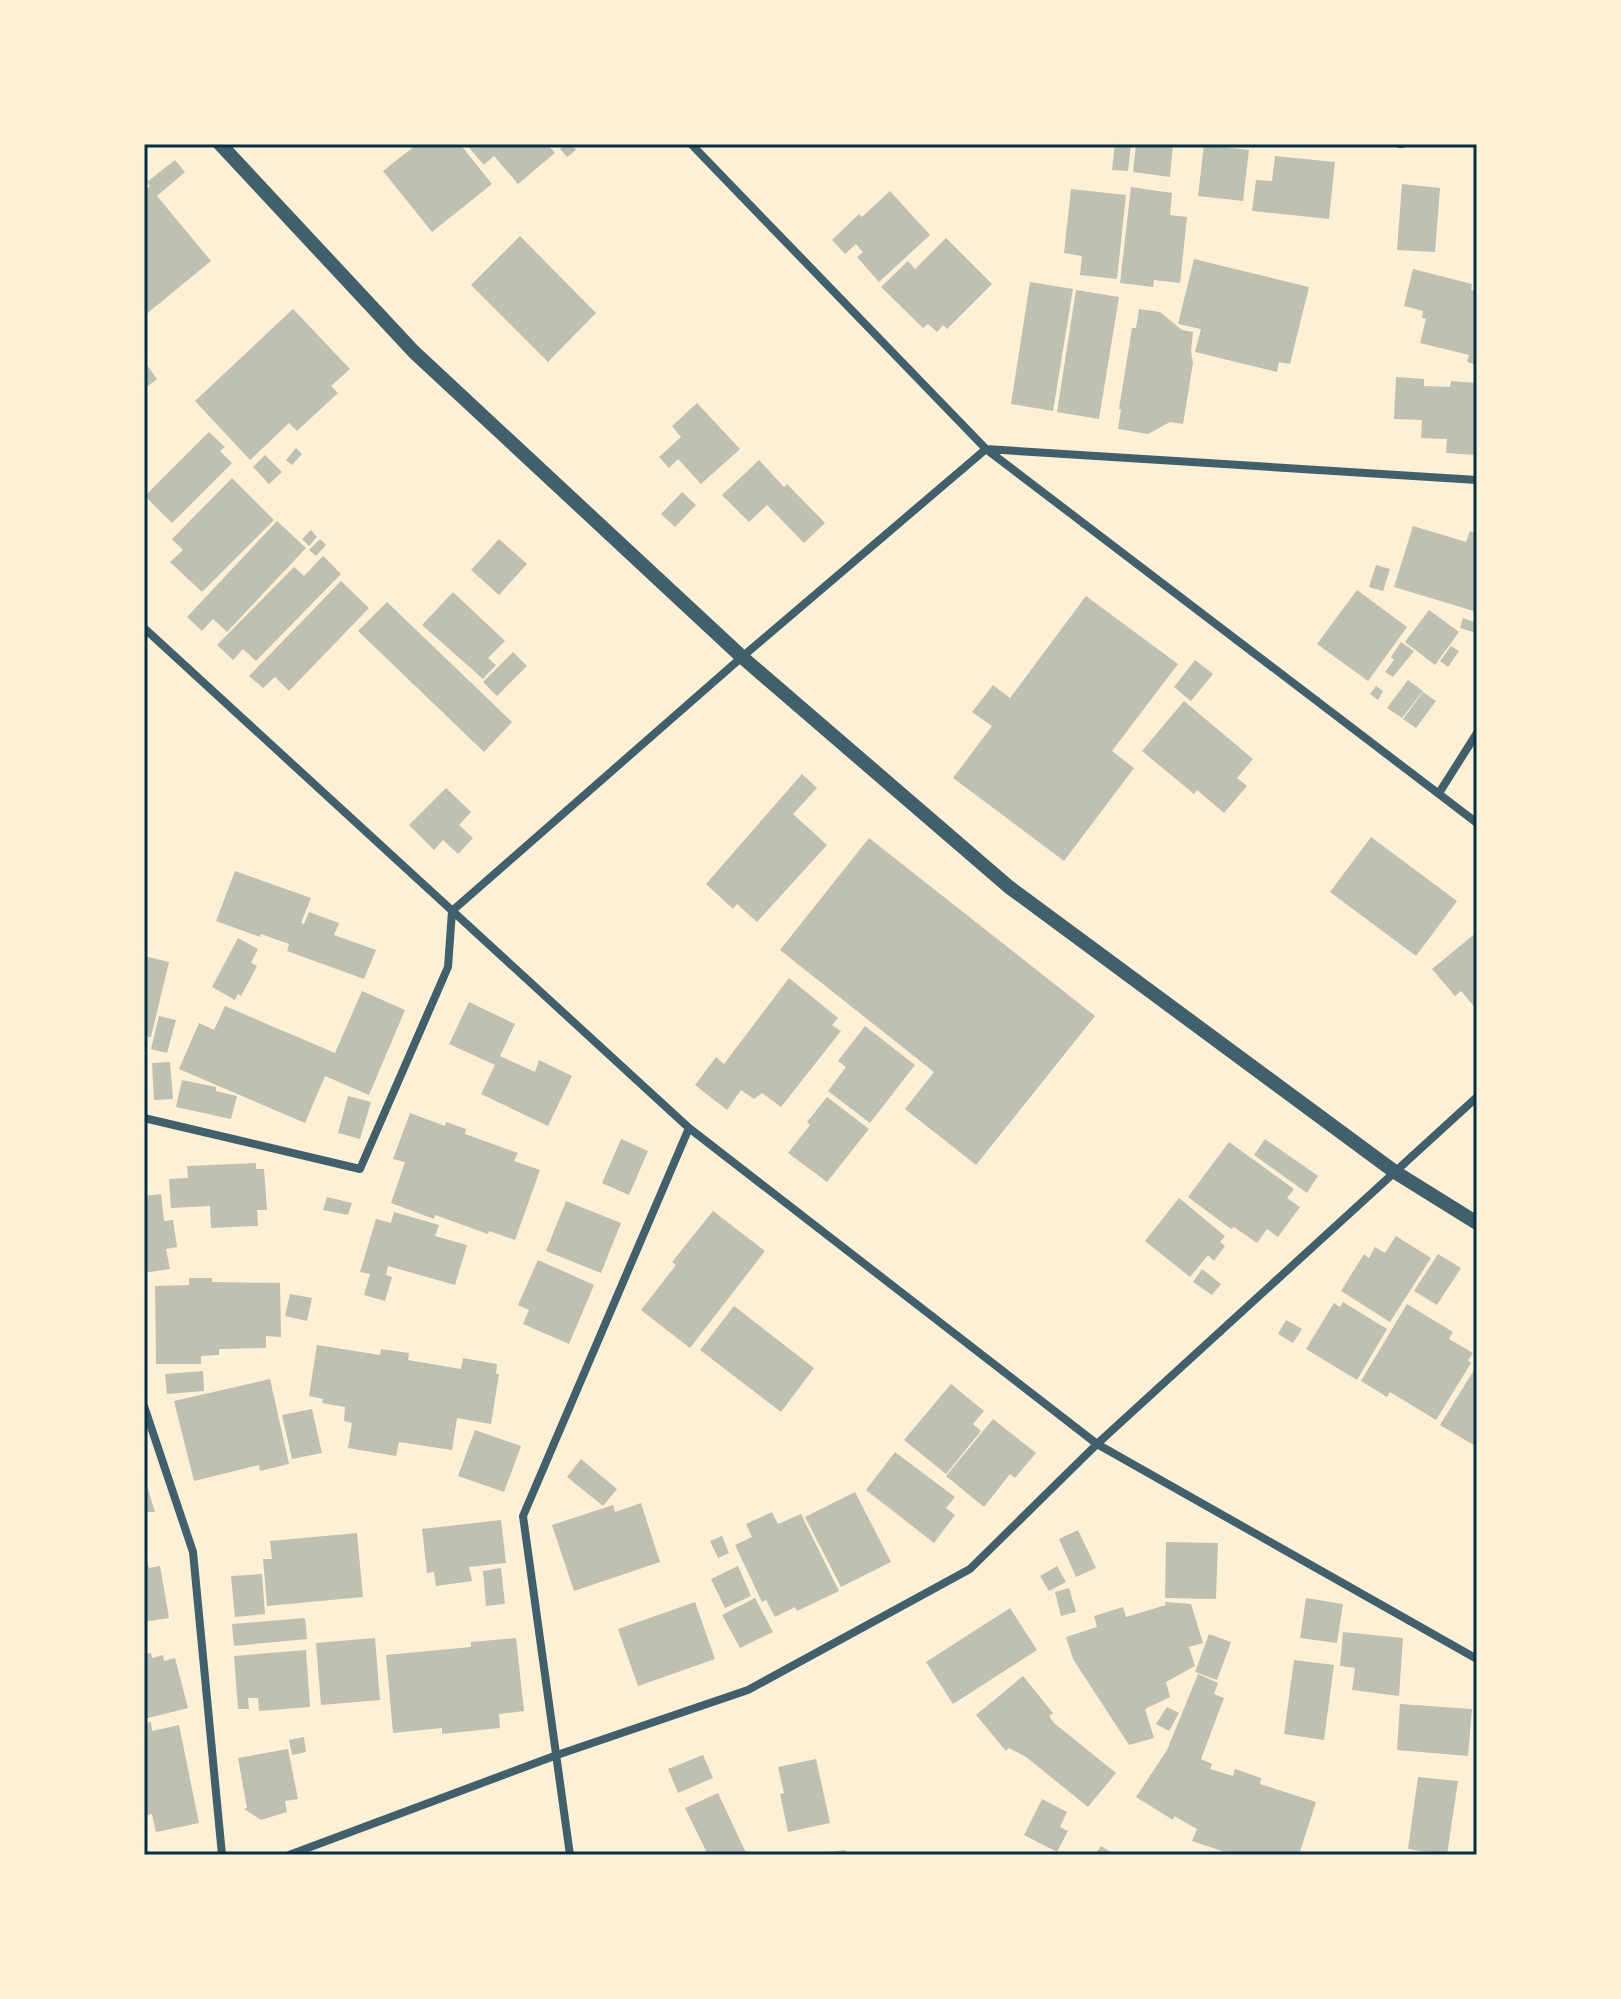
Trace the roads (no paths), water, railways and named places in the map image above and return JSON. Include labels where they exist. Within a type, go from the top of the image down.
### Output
[{"type":"street","points":[[220,144],[414,352],[742,657],[1009,887],[1395,1172],[1477,1223]]},
{"type":"street","points":[[691,144],[986,449],[1477,823]]},
{"type":"street","points":[[144,1118],[360,1169],[448,967],[452,911],[986,449],[1477,480]]},
{"type":"street","points":[[144,628],[689,1128],[1097,1444],[1477,1659]]},
{"type":"street","points":[[1439,793],[1477,733]]},
{"type":"street","points":[[289,1855],[557,1755],[748,1690],[970,1569],[1097,1444],[1477,1097]]},
{"type":"street","points":[[570,1855],[523,1516],[689,1128]]},
{"type":"street","points":[[144,1406],[193,1552],[222,1855]]}]
